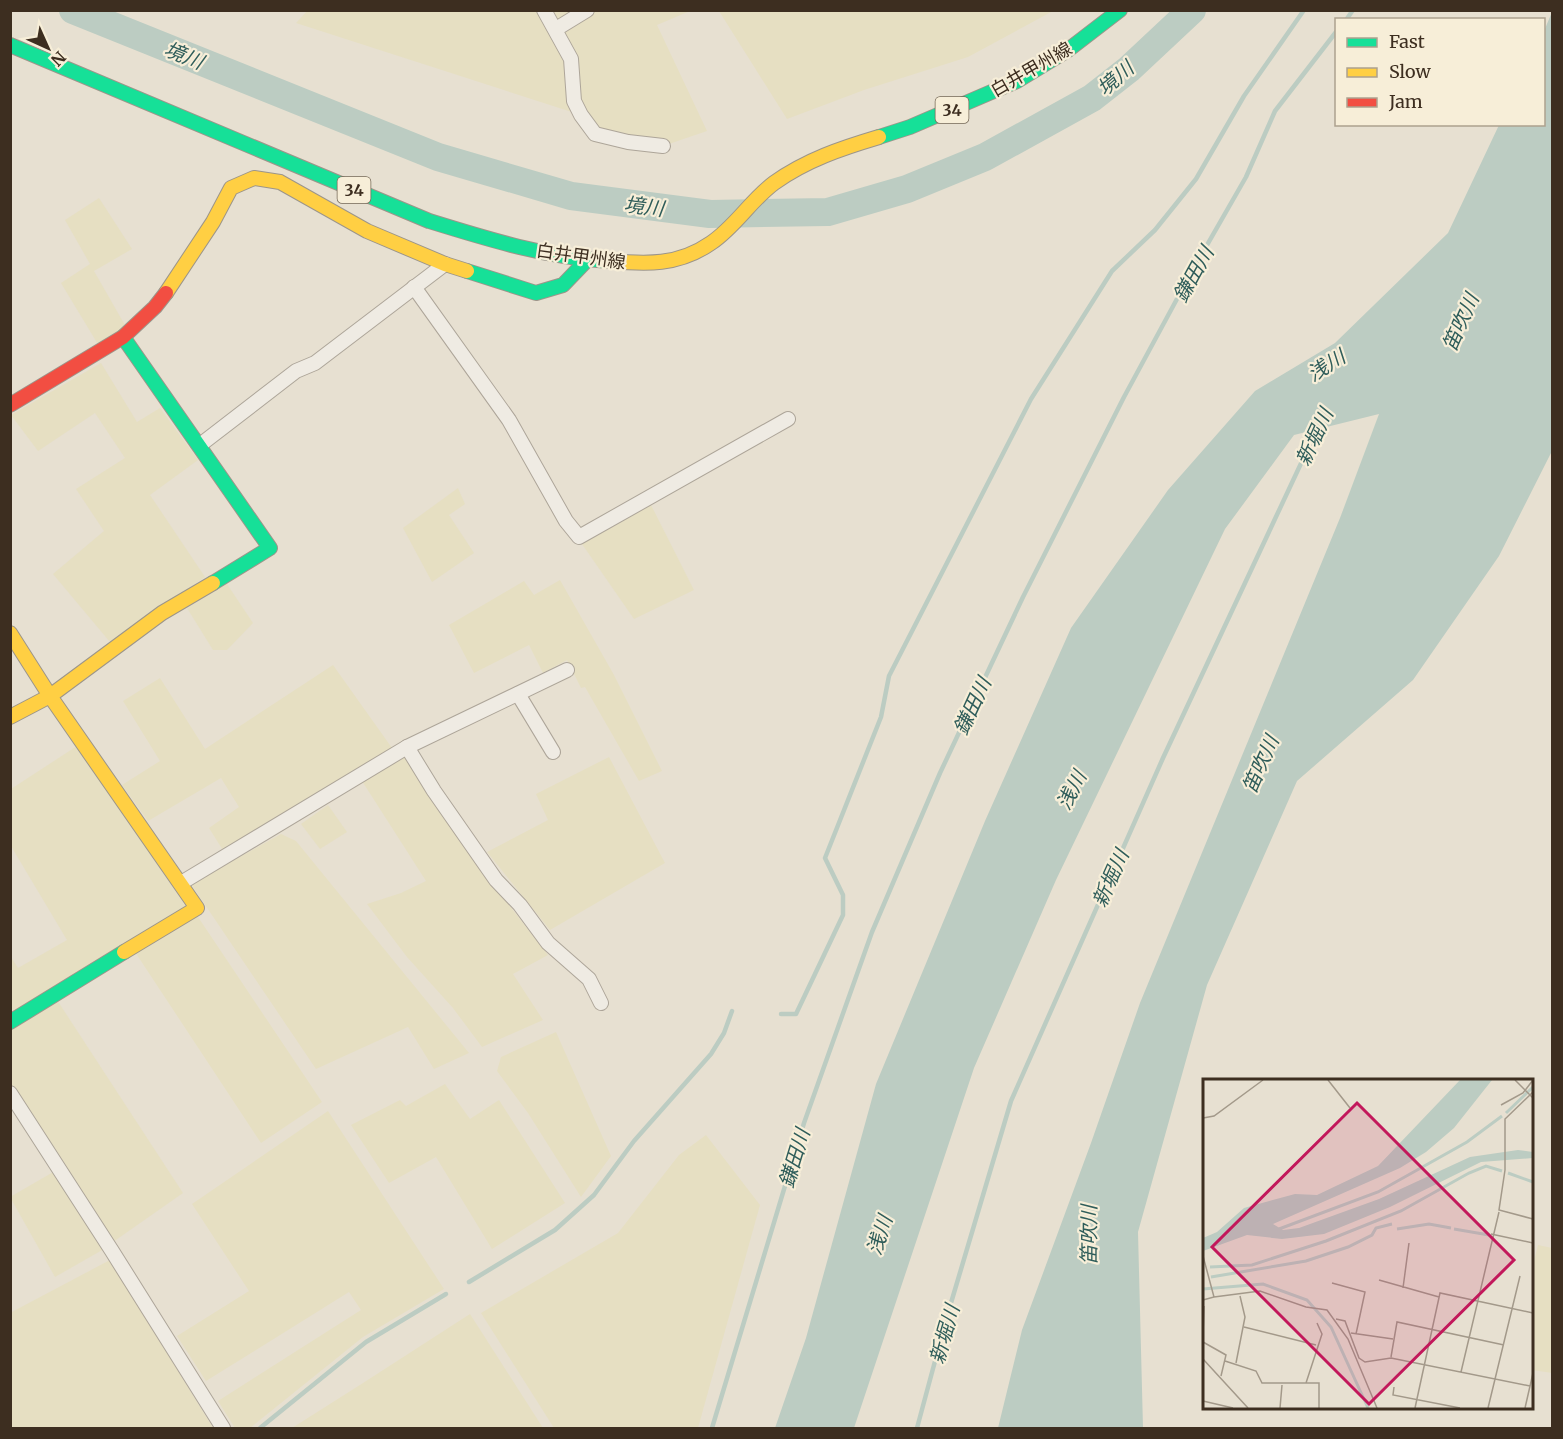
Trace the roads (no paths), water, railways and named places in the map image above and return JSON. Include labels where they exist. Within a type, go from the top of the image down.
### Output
[{"type":"street","points":[[544,10],[571,59],[574,101],[595,134],[628,142],[663,146]]},
{"type":"street","points":[[556,29],[587,10]]},
{"type":"street","name":"白井甲州線","points":[[10,45],[429,221],[493,241],[587,260],[651,264],[679,258],[711,243],[773,184],[798,168],[831,152],[910,127],[1017,81],[1068,50],[1119,10]]},
{"type":"street","points":[[10,405],[123,338],[167,292],[207,231],[231,188],[254,178],[280,182],[367,231],[445,264],[536,293],[564,285],[587,260]]},
{"type":"street","points":[[200,445],[296,371],[315,363],[445,264]]},
{"type":"street","points":[[414,287],[509,420],[566,521],[579,537],[788,419]]},
{"type":"street","points":[[10,717],[50,696],[162,613],[270,548],[123,338]]},
{"type":"street","points":[[10,633],[50,696],[197,908],[10,1022]]},
{"type":"street","points":[[181,883],[406,747],[567,670]]},
{"type":"street","points":[[518,694],[553,752]]},
{"type":"street","points":[[406,747],[496,880],[520,905],[548,943],[589,979],[601,1003]]},
{"type":"street","points":[[10,1093],[223,1428]]},
{"type":"water","points":[[1552,12],[1552,451],[1499,556],[1413,680],[1297,781],[1207,985],[1138,1232],[1143,1428],[998,1428],[1022,1330],[1140,1003],[1340,518],[1379,414],[1294,435],[1225,529],[1056,880],[974,1068],[854,1428],[775,1428],[806,1338],[876,1084],[985,821],[1071,628],[1168,490],[1255,391],[1335,343],[1448,233],[1499,126],[1545,126],[1545,29]]},
{"type":"waterway","name":"境川","points":[[73,10],[438,157],[571,196],[710,214],[828,212],[907,189],[985,157],[1092,98],[1129,69],[1192,10]]},
{"type":"waterway","points":[[781,1014],[796,1014],[843,915],[843,895],[825,858],[881,717],[889,676],[1031,399],[1112,271],[1155,230],[1196,179],[1244,96],[1304,10]]},
{"type":"waterway","name":"鎌田川","points":[[1347,18],[1353,10]]},
{"type":"waterway","name":"鎌田川","points":[[712,1428],[804,1123],[872,932],[940,773],[1023,597],[1124,397],[1246,177],[1275,111],[1335,33]]},
{"type":"waterway","name":"新堀川","points":[[917,1428],[948,1313],[1011,1101],[1163,758],[1319,425]]},
{"type":"waterway","points":[[469,1282],[555,1230],[594,1195],[634,1141],[711,1054],[724,1033],[732,1011]]},
{"type":"waterway","points":[[260,1428],[366,1342],[446,1294]]},
{"type":"water label","name":"笛吹川","points":[[1460,322]]},
{"type":"water label","name":"浅川","points":[[1326,365]]},
{"type":"water label","name":"笛吹川","points":[[1260,764]]},
{"type":"water label","name":"浅川","points":[[1071,790]]},
{"type":"water label","name":"浅川","points":[[879,1235]]},
{"type":"water label","name":"笛吹川","points":[[1088,1235]]}]
